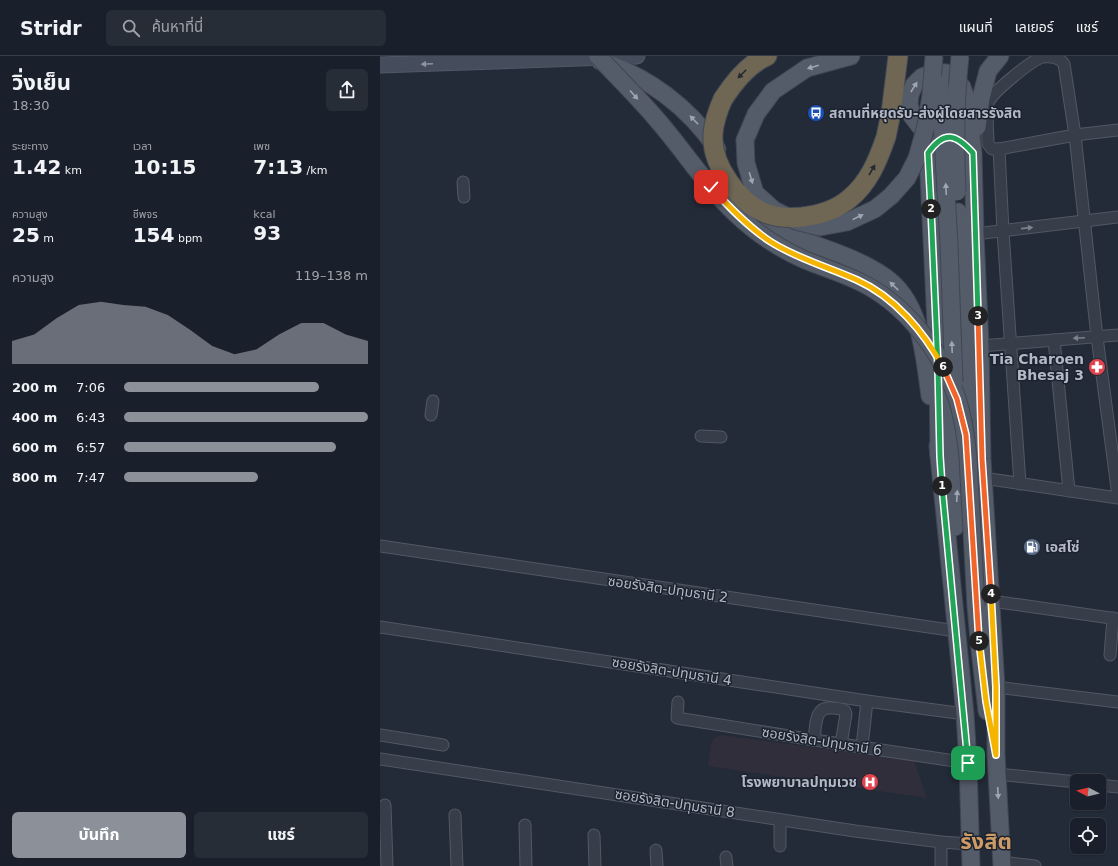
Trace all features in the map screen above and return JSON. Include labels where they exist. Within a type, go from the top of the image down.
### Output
[{"type":"highway","points":[[735,213],[718,166],[714,149],[713,135],[716,114],[723,99],[733,84],[745,71],[761,58],[767,56]]},
{"type":"highway","points":[[718,166],[734,189],[746,201],[758,210],[768,214],[791,218],[823,213],[836,207],[849,199],[860,188],[872,172],[879,157],[886,137],[891,113],[898,56]]},
{"type":"main road","points":[[380,65],[637,56]]},
{"type":"main road","points":[[851,56],[807,68],[773,91],[756,114],[745,140],[746,163],[755,193],[774,210],[796,221],[820,227],[847,222],[874,209],[891,196],[907,178],[917,158],[926,126],[931,95],[934,56]]},
{"type":"main road","points":[[940,56],[949,245],[957,490],[952,577]]},
{"type":"main road","points":[[960,56],[957,84],[955,138],[965,355],[971,406],[982,459]]},
{"type":"main road","points":[[973,153],[981,98],[988,71],[1000,56]]},
{"type":"main road","points":[[595,57],[659,122],[711,187],[735,213],[771,242],[803,259],[858,280],[892,302],[912,322],[934,351],[950,381],[955,393],[966,435],[984,604],[996,687],[996,755],[1002,864]]},
{"type":"main road","points":[[595,57],[640,77],[693,118],[718,150],[740,192],[749,205],[755,213],[765,221],[786,234],[860,262],[886,277],[908,302],[916,321],[922,344],[940,456],[965,714],[971,866]]},
{"type":"main road","points":[[940,456],[938,368],[928,153],[926,140],[922,130],[912,116],[909,104],[910,95],[914,85],[922,77],[935,72],[947,73],[962,87],[967,101],[973,153],[980,346],[986,701],[996,755]]},
{"type":"main road","points":[[928,153],[936,142],[945,137],[956,138],[973,153]]},
{"type":"street","points":[[983,478],[1118,497],[1097,337],[1075,136],[1064,64],[1061,60],[1053,56],[1043,57],[1017,74],[999,89],[988,104],[988,144],[992,149],[999,149],[1075,136],[1118,130]]},
{"type":"street","points":[[999,149],[1020,484]]},
{"type":"street","points":[[463,182],[464,196]]},
{"type":"street","points":[[975,234],[1118,217]]},
{"type":"street","points":[[980,346],[1118,335]]},
{"type":"street","points":[[1054,340],[1069,491]]},
{"type":"street","points":[[431,415],[433,401]]},
{"type":"street","points":[[701,436],[721,437]]},
{"type":"street","name":"ซอยรังสิต-ปทุมธานี 2","points":[[380,546],[956,631]]},
{"type":"street","points":[[984,604],[1115,618],[1110,656]]},
{"type":"street","name":"ซอยรังสิต-ปทุมธานี 4","points":[[380,627],[965,714]]},
{"type":"street","points":[[996,687],[1118,702]]},
{"type":"street","points":[[862,747],[867,700]]},
{"type":"street","name":"ซอยรังสิต-ปทุมธานี 6","points":[[678,702],[677,718],[968,763]]},
{"type":"street","points":[[814,740],[818,715],[821,711],[827,707],[840,708],[845,711],[846,714],[841,744]]},
{"type":"street","points":[[380,735],[443,745]]},
{"type":"street","name":"ซอยรังสิต-ปทุมธานี 8","points":[[380,759],[780,820],[941,842],[970,844]]},
{"type":"street","points":[[997,774],[1070,781]]},
{"type":"street","points":[[1106,786],[1118,787]]},
{"type":"street","points":[[385,805],[387,866]]},
{"type":"street","points":[[455,815],[457,866]]},
{"type":"street","points":[[780,820],[780,846]]},
{"type":"street","points":[[525,825],[526,866]]},
{"type":"street","points":[[594,835],[594,866]]},
{"type":"street","points":[[941,842],[941,866]]},
{"type":"street","points":[[656,850],[657,866]]},
{"type":"street","points":[[1002,864],[1035,866]]},
{"type":"shaded area","name":"โรงพยาบาลปทุมเวช","points":[[721,735],[914,761],[927,798],[708,766],[711,743],[714,738]]},
{"type":"place","name":"สถานที่หยุดรับ-ส่งผู้โดยสารรังสิต","points":[[816,113]]},
{"type":"place","name":"Tia Charoen Bhesaj 3","points":[[1097,367]]},
{"type":"place","name":"เอสโซ่","points":[[1032,547]]},
{"type":"place","name":"โรงพยาบาลปทุมเวช","points":[[870,782]]},
{"type":"district","name":"รังสิต","points":[[986,841]]},
{"type":"route","points":[[711,187],[735,213],[771,242],[803,259],[858,280],[874,289],[887,299],[912,322],[925,337],[934,351],[943,366],[957,399],[966,435],[976,606],[982,674],[996,755],[996,687],[992,601],[982,459],[980,346],[973,153],[965,144],[956,138],[945,137],[936,142],[928,153],[936,314],[938,368],[940,456],[965,714],[968,763]]}]
